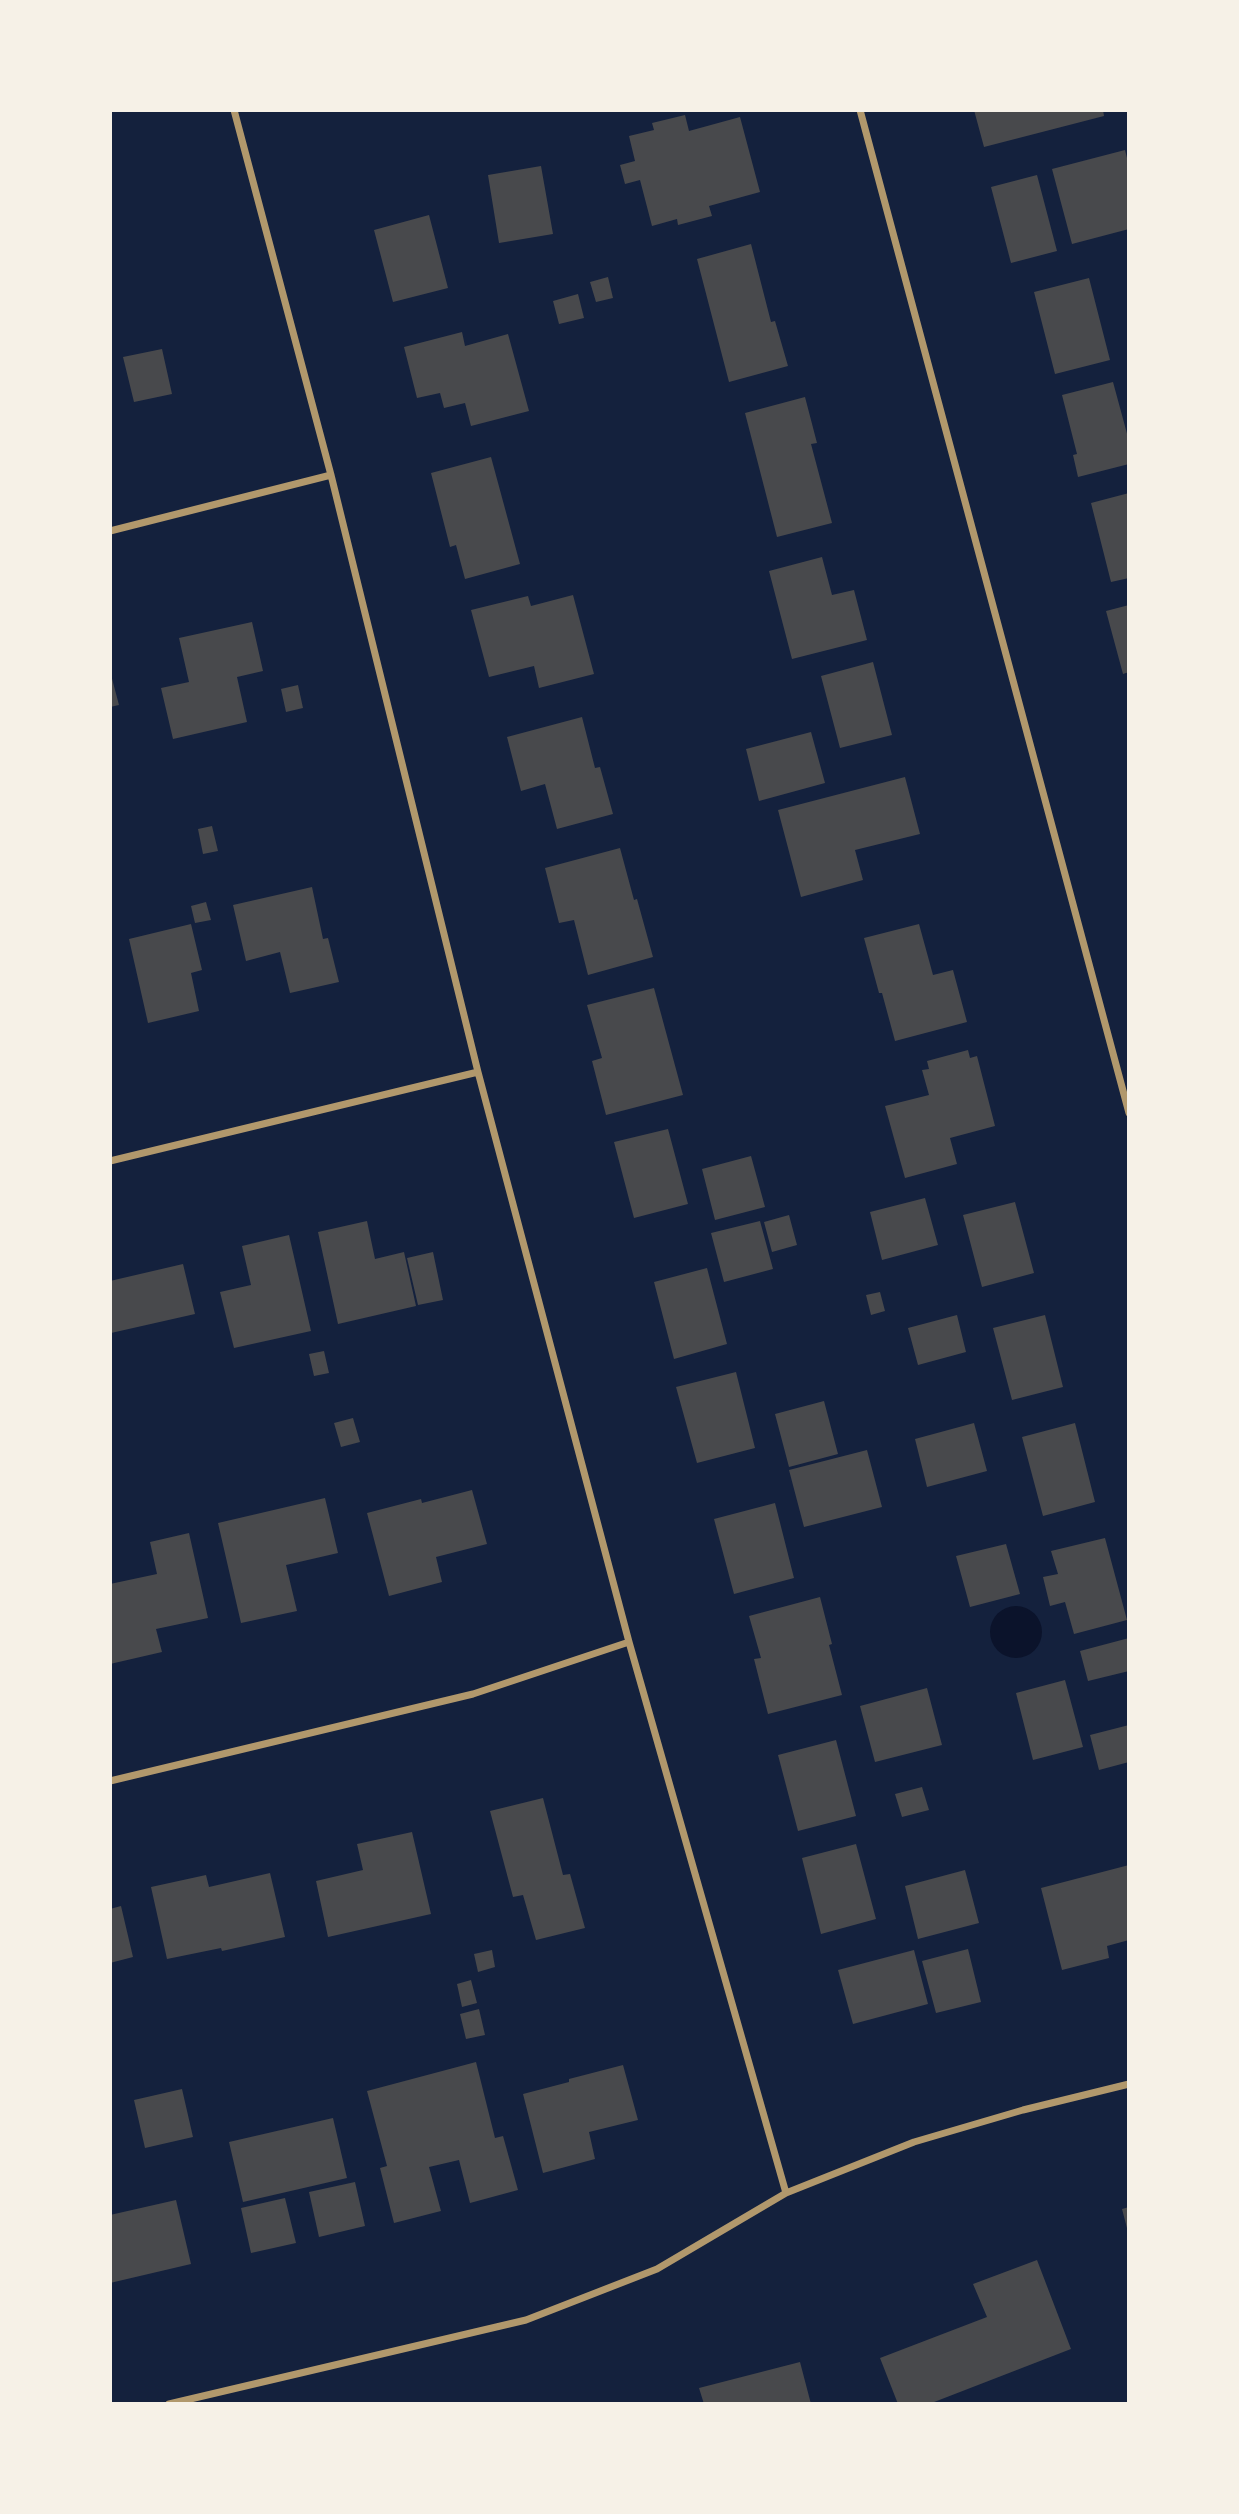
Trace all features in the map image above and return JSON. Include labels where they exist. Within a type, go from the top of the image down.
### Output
[{"type":"street","points":[[233,110],[331,475],[478,1072],[629,1642],[786,2193]]},
{"type":"street","points":[[860,110],[1129,1113]]},
{"type":"street","points":[[110,531],[331,475]]},
{"type":"street","points":[[110,1161],[478,1072]]},
{"type":"street","points":[[110,1781],[473,1694],[629,1642]]},
{"type":"street","points":[[169,2404],[526,2320],[657,2269],[786,2193],[914,2143],[1023,2110],[1129,2084]]},
{"type":"water","points":[[1016,1606],[1026,1608],[1034,1614],[1040,1622],[1040,1642],[1034,1650],[1026,1656],[1016,1658],[1006,1656],[998,1650],[992,1642],[990,1632],[992,1622],[998,1614],[1006,1608]]},
{"type":"building","points":[[974,110],[1103,110],[1104,116],[984,147]]},
{"type":"building","points":[[685,115],[689,131],[740,117],[760,192],[709,206],[712,216],[678,225],[677,219],[652,226],[640,180],[625,184],[620,165],[635,161],[629,136],[654,130],[652,123]]},
{"type":"building","points":[[1125,150],[1129,166],[1129,229],[1072,244],[1052,169]]},
{"type":"building","points":[[541,166],[553,234],[499,243],[488,175]]},
{"type":"building","points":[[1037,175],[1057,251],[1011,263],[991,187]]},
{"type":"building","points":[[429,215],[448,288],[393,302],[374,230]]},
{"type":"building","points":[[751,244],[771,322],[775,321],[788,366],[729,382],[697,259]]},
{"type":"building","points":[[608,277],[613,298],[596,302],[590,282]]},
{"type":"building","points":[[1089,278],[1110,360],[1055,374],[1034,292]]},
{"type":"building","points":[[578,294],[584,318],[559,324],[553,301]]},
{"type":"building","points":[[462,332],[465,346],[508,334],[529,411],[471,426],[465,403],[444,408],[440,393],[417,398],[404,347]]},
{"type":"building","points":[[162,349],[172,394],[134,402],[123,357]]},
{"type":"building","points":[[1113,382],[1129,441],[1129,464],[1078,477],[1073,455],[1077,454],[1062,395]]},
{"type":"building","points":[[805,397],[817,443],[811,444],[832,523],[777,537],[745,413]]},
{"type":"building","points":[[491,457],[520,564],[465,579],[456,545],[450,547],[431,473]]},
{"type":"building","points":[[1129,493],[1129,578],[1111,582],[1091,503]]},
{"type":"building","points":[[822,557],[832,595],[854,590],[867,640],[792,659],[769,571]]},
{"type":"building","points":[[573,595],[594,674],[539,688],[534,666],[489,677],[471,610],[528,596],[531,606]]},
{"type":"building","points":[[1129,605],[1129,672],[1123,674],[1106,611]]},
{"type":"building","points":[[252,622],[263,671],[237,677],[247,722],[173,739],[161,688],[189,682],[179,638]]},
{"type":"building","points":[[873,662],[892,735],[840,748],[821,676]]},
{"type":"building","points":[[110,671],[119,705],[110,707]]},
{"type":"building","points":[[298,685],[303,708],[286,712],[281,689]]},
{"type":"building","points":[[582,717],[595,768],[600,767],[613,814],[557,829],[545,784],[521,791],[507,737]]},
{"type":"building","points":[[811,732],[825,783],[759,801],[746,749]]},
{"type":"building","points":[[905,777],[920,834],[855,850],[863,880],[801,897],[778,810]]},
{"type":"building","points":[[212,826],[218,851],[203,854],[198,829]]},
{"type":"building","points":[[620,848],[653,957],[588,975],[574,920],[559,923],[545,868]]},
{"type":"building","points":[[312,887],[323,939],[328,938],[339,982],[290,993],[280,952],[246,961],[233,905]]},
{"type":"building","points":[[206,902],[211,920],[195,923],[191,906]]},
{"type":"building","points":[[191,924],[202,970],[191,973],[199,1011],[148,1023],[129,939]]},
{"type":"building","points":[[919,924],[933,975],[953,970],[967,1022],[895,1041],[864,938]]},
{"type":"building","points":[[654,988],[683,1095],[606,1115],[592,1061],[602,1058],[587,1005]]},
{"type":"building","points":[[968,1050],[970,1058],[977,1056],[995,1126],[950,1138],[957,1164],[905,1178],[885,1106],[929,1095],[922,1070],[929,1069],[927,1061]]},
{"type":"building","points":[[668,1129],[688,1204],[634,1218],[614,1142]]},
{"type":"building","points":[[751,1156],[765,1207],[715,1220],[702,1169]]},
{"type":"building","points":[[925,1198],[938,1245],[882,1260],[870,1212]]},
{"type":"building","points":[[1015,1202],[1034,1273],[982,1287],[963,1215]]},
{"type":"building","points":[[789,1215],[797,1245],[772,1252],[764,1222]]},
{"type":"building","points":[[367,1221],[375,1259],[404,1252],[416,1306],[338,1324],[318,1232]]},
{"type":"building","points":[[760,1221],[773,1269],[724,1282],[711,1233]]},
{"type":"building","points":[[289,1235],[311,1331],[234,1348],[220,1292],[251,1285],[242,1246]]},
{"type":"building","points":[[433,1252],[443,1300],[418,1305],[407,1258]]},
{"type":"building","points":[[183,1264],[195,1314],[111,1333],[110,1281]]},
{"type":"building","points":[[707,1268],[727,1344],[674,1359],[654,1282]]},
{"type":"building","points":[[880,1292],[885,1311],[871,1315],[866,1295]]},
{"type":"building","points":[[957,1315],[966,1352],[918,1365],[908,1328]]},
{"type":"building","points":[[1045,1315],[1063,1387],[1012,1400],[993,1328]]},
{"type":"building","points":[[324,1351],[329,1373],[314,1376],[309,1354]]},
{"type":"building","points":[[736,1372],[755,1448],[697,1463],[676,1387]]},
{"type":"building","points":[[824,1401],[838,1454],[789,1467],[775,1414]]},
{"type":"building","points":[[353,1418],[360,1442],[341,1447],[334,1423]]},
{"type":"building","points":[[974,1423],[987,1471],[927,1487],[915,1439]]},
{"type":"building","points":[[1075,1423],[1095,1502],[1043,1516],[1022,1437]]},
{"type":"building","points":[[867,1450],[882,1507],[804,1527],[789,1470]]},
{"type":"building","points":[[472,1490],[487,1544],[436,1557],[442,1582],[389,1596],[367,1513],[421,1499],[422,1503]]},
{"type":"building","points":[[325,1498],[338,1553],[286,1565],[297,1611],[241,1623],[218,1523]]},
{"type":"building","points":[[775,1503],[794,1578],[734,1594],[714,1519]]},
{"type":"building","points":[[189,1533],[208,1618],[156,1629],[162,1652],[110,1664],[110,1584],[157,1574],[150,1542]]},
{"type":"building","points":[[1105,1538],[1127,1620],[1074,1634],[1065,1602],[1050,1606],[1043,1577],[1058,1574],[1051,1551]]},
{"type":"building","points":[[1006,1544],[1020,1594],[970,1607],[956,1556]]},
{"type":"building","points":[[820,1597],[842,1695],[768,1714],[754,1659],[761,1658],[749,1616]]},
{"type":"building","points":[[1129,1638],[1129,1671],[1088,1681],[1080,1651]]},
{"type":"building","points":[[1065,1680],[1083,1747],[1033,1760],[1016,1693]]},
{"type":"building","points":[[927,1688],[942,1745],[875,1762],[860,1706]]},
{"type":"building","points":[[1129,1725],[1129,1762],[1099,1770],[1090,1735]]},
{"type":"building","points":[[836,1740],[856,1816],[798,1831],[778,1755]]},
{"type":"building","points":[[922,1787],[929,1810],[902,1817],[895,1794]]},
{"type":"building","points":[[543,1798],[563,1875],[570,1874],[585,1928],[536,1940],[523,1895],[513,1897],[490,1811]]},
{"type":"building","points":[[412,1832],[431,1914],[328,1937],[316,1881],[363,1870],[357,1844]]},
{"type":"building","points":[[856,1844],[876,1919],[821,1934],[802,1858]]},
{"type":"building","points":[[1129,1865],[1129,1940],[1107,1946],[1109,1958],[1062,1970],[1041,1888]]},
{"type":"building","points":[[965,1870],[979,1923],[918,1939],[905,1886]]},
{"type":"building","points":[[270,1873],[285,1937],[222,1951],[221,1948],[167,1959],[151,1887],[206,1875],[209,1887]]},
{"type":"building","points":[[121,1906],[133,1957],[110,1963],[110,1909]]},
{"type":"building","points":[[968,1949],[981,2002],[936,2013],[922,1961]]},
{"type":"building","points":[[492,1950],[495,1967],[478,1972],[474,1954]]},
{"type":"building","points":[[914,1950],[928,2004],[853,2024],[838,1970]]},
{"type":"building","points":[[471,1980],[477,2003],[462,2007],[457,1984]]},
{"type":"building","points":[[479,2009],[485,2035],[466,2039],[460,2014]]},
{"type":"building","points":[[476,2062],[495,2138],[503,2136],[518,2190],[470,2203],[459,2160],[429,2167],[441,2211],[394,2223],[380,2168],[387,2166],[367,2091]]},
{"type":"building","points":[[623,2065],[638,2120],[589,2132],[595,2159],[543,2173],[523,2094]]},
{"type":"building","points":[[182,2089],[193,2137],[145,2148],[134,2100]]},
{"type":"building","points":[[333,2118],[347,2178],[243,2202],[229,2142]]},
{"type":"building","points":[[355,2182],[365,2226],[319,2237],[309,2192]]},
{"type":"building","points":[[285,2198],[296,2243],[251,2253],[241,2208]]},
{"type":"building","points":[[176,2200],[191,2264],[110,2283],[110,2215]]},
{"type":"building","points":[[1129,2207],[1129,2232],[1128,2232],[1122,2209]]},
{"type":"building","points":[[1037,2260],[1071,2349],[929,2404],[898,2404],[880,2358],[987,2317],[973,2284]]},
{"type":"building","points":[[800,2362],[811,2404],[704,2404],[699,2388]]}]
